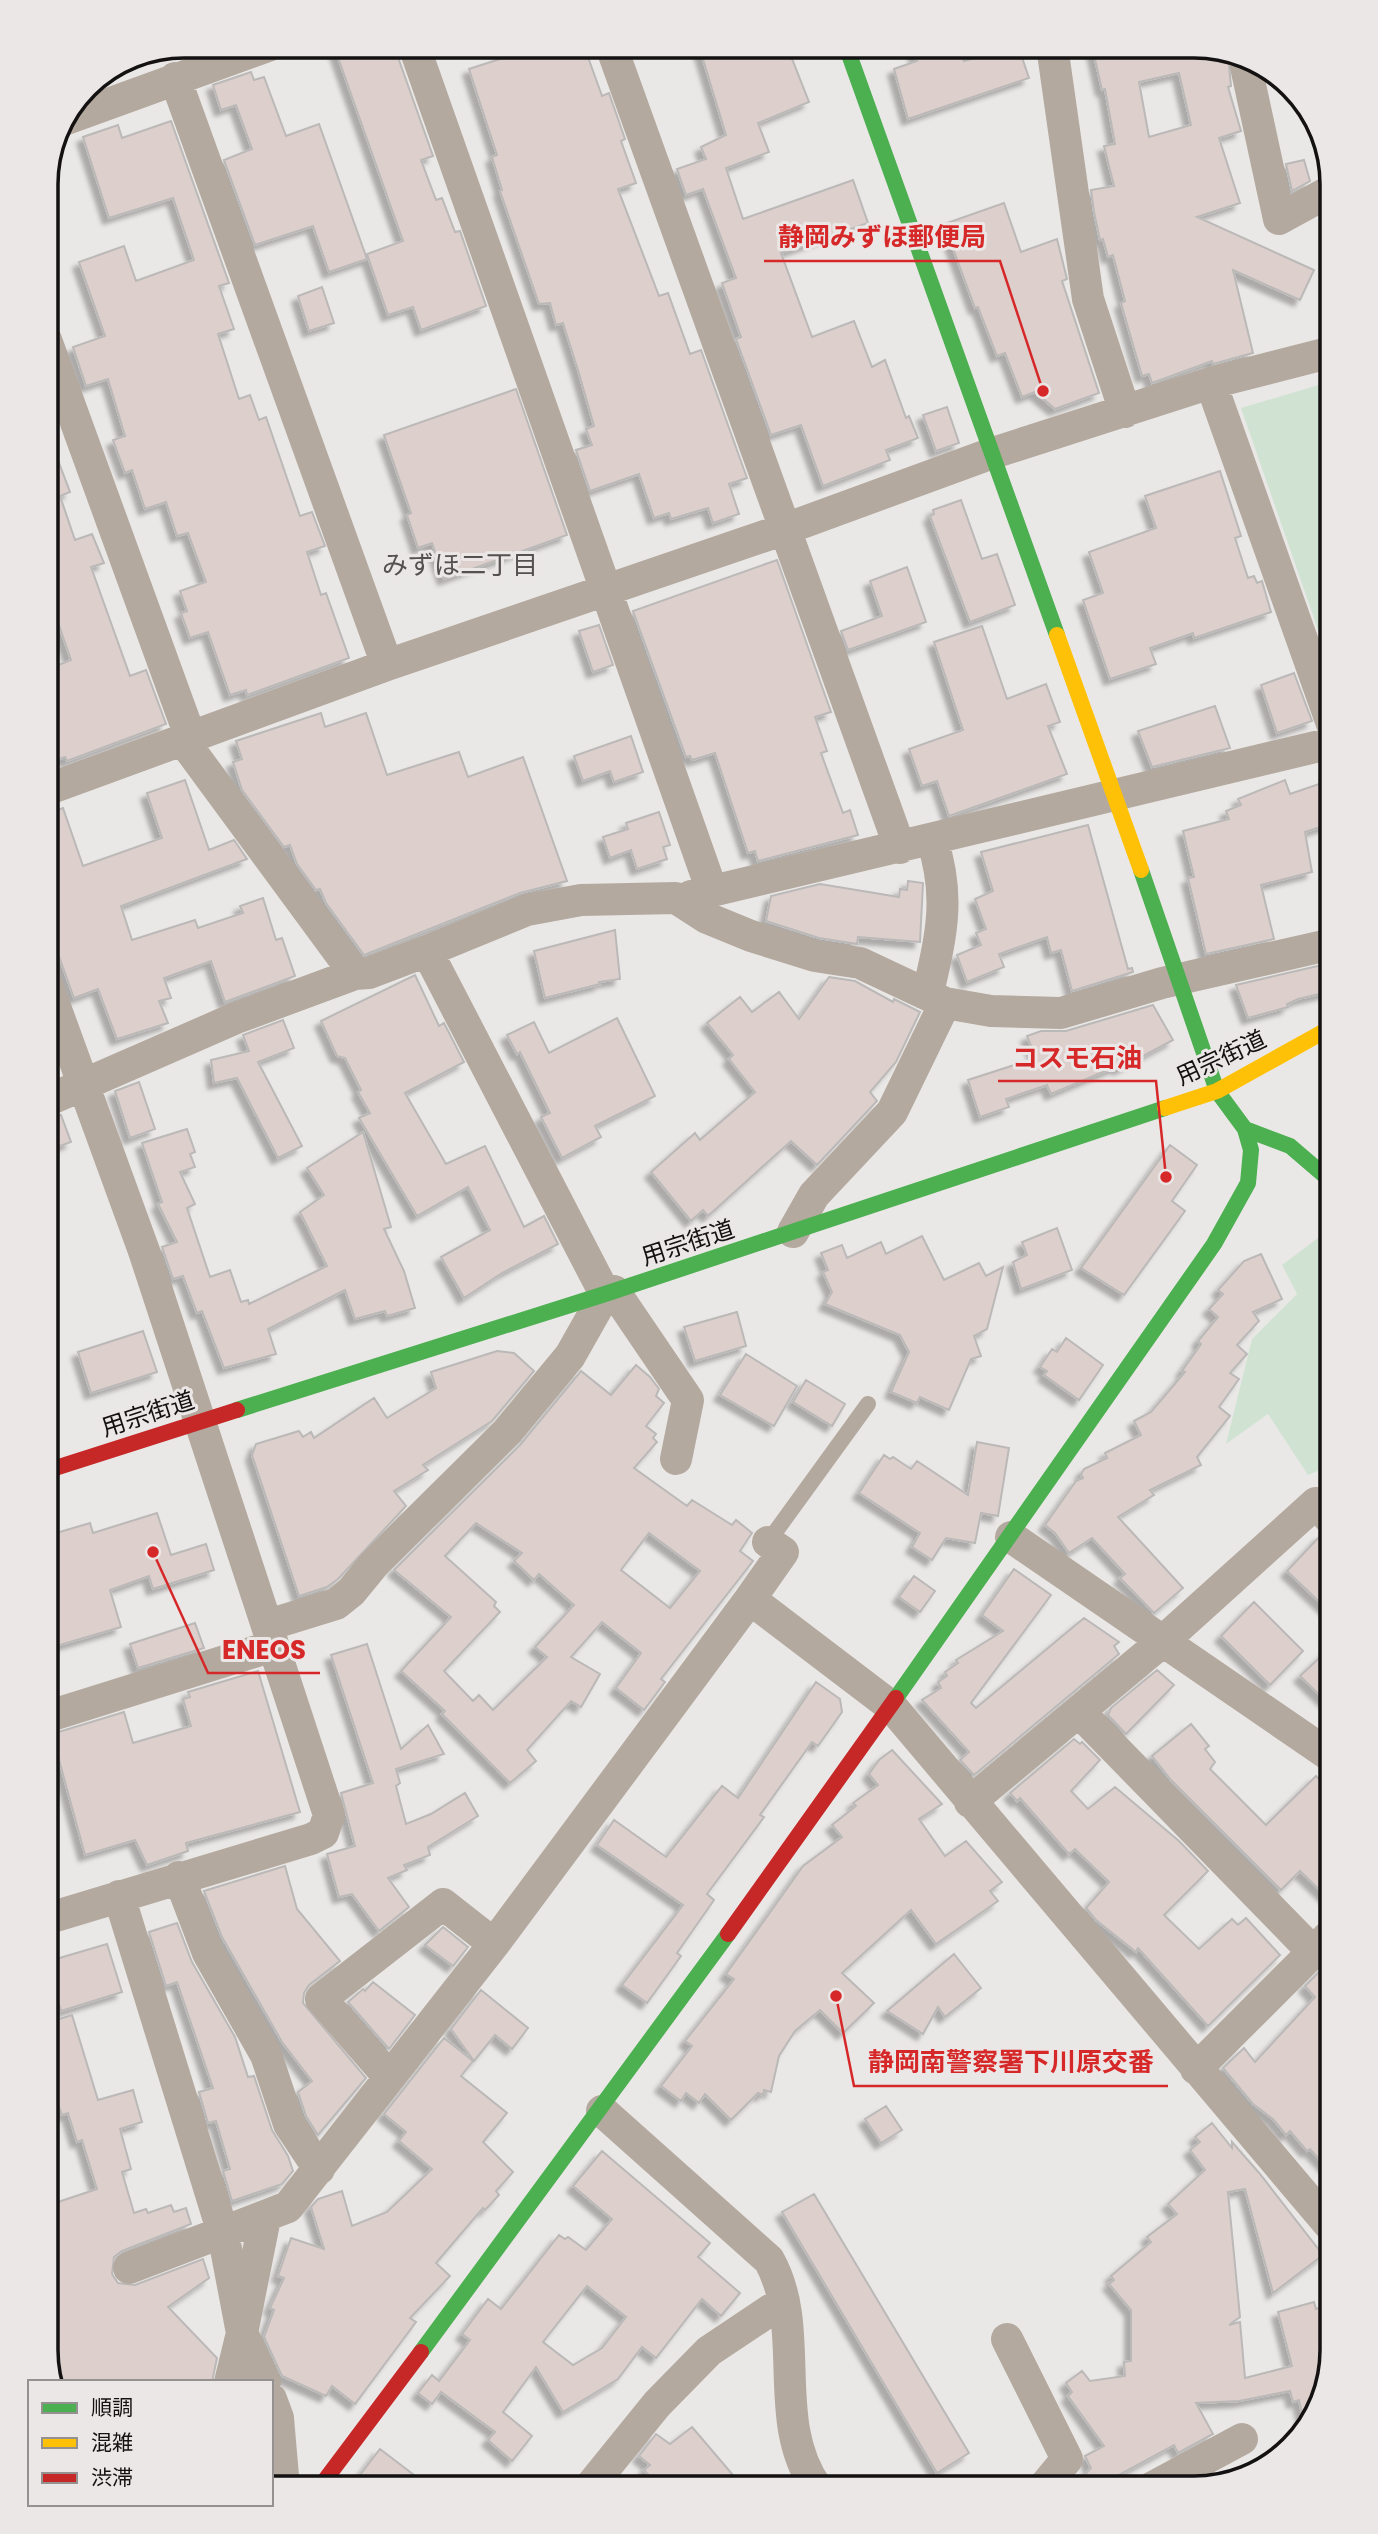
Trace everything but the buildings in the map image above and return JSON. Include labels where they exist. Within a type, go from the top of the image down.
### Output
[{"type":"street","points":[[79,114],[233,58]]},
{"type":"street","points":[[418,58],[712,891]]},
{"type":"street","points":[[615,58],[900,848]]},
{"type":"street","points":[[328,2476],[602,2111],[892,1707],[1214,1244],[1248,1183],[1252,1165],[1245,1129],[1217,1091],[1180,979],[850,58]]},
{"type":"street","points":[[1054,58],[1088,299],[1125,412]]},
{"type":"street","points":[[1247,69],[1279,219],[1320,197]]},
{"type":"street","points":[[175,78],[387,665]]},
{"type":"street","points":[[58,786],[387,665],[785,528],[990,454],[1211,383],[1320,355]]},
{"type":"street","points":[[58,374],[186,738],[355,974]]},
{"type":"street","points":[[1211,383],[1320,690]]},
{"type":"street","points":[[58,1096],[236,1018],[355,974],[369,973],[527,910],[581,900],[676,898],[712,891],[1320,746]]},
{"type":"street","points":[[793,1232],[814,1195],[892,1112],[936,998],[944,896],[940,865],[932,840]]},
{"type":"street","points":[[676,898],[707,918],[751,936],[816,956],[860,963],[936,998],[991,1011],[1062,1013],[1180,979],[1320,947]]},
{"type":"street","points":[[427,951],[609,1293],[688,1400],[676,1459]]},
{"type":"street","points":[[58,1015],[144,1251],[329,1815],[323,1833],[311,1839],[58,1915]]},
{"type":"street","name":"用宗街道","points":[[58,1467],[609,1293],[1217,1091],[1320,1034]]},
{"type":"street","points":[[1245,1129],[1290,1146],[1320,1172]]},
{"type":"street","points":[[58,1713],[270,1636],[336,1604],[351,1592],[374,1564],[507,1432],[569,1356],[609,1293]]},
{"type":"street","points":[[970,1802],[1162,1642],[1316,1503],[1320,1508]]},
{"type":"street","points":[[1010,1537],[1320,1750]]},
{"type":"street","points":[[130,2268],[288,2207],[494,1944],[750,1600],[783,1552],[768,1542]]},
{"type":"street","points":[[750,1600],[892,1707],[1320,2214]]},
{"type":"street","points":[[1079,1712],[1320,1939]]},
{"type":"street","points":[[179,1877],[208,1953],[266,2055],[289,2124],[319,2169]]},
{"type":"street","points":[[119,1896],[223,2234],[242,2333],[264,2380]]},
{"type":"street","points":[[389,2077],[321,1999],[443,1904],[494,1944]]},
{"type":"street","points":[[1196,2069],[1320,1945]]},
{"type":"street","points":[[602,2111],[769,2260],[780,2279],[784,2301],[792,2419],[798,2450],[808,2476]]},
{"type":"street","points":[[230,2380],[265,2218]]},
{"type":"street","points":[[599,2476],[657,2404],[709,2351],[784,2301]]},
{"type":"street","points":[[1007,2339],[1067,2459],[1053,2476]]},
{"type":"street","points":[[273,2412],[282,2476]]},
{"type":"street","points":[[1173,2476],[1242,2439]]},
{"type":"lane","points":[[768,1542],[868,1404]]},
{"type":"green space","points":[[1320,385],[1320,635],[1241,408]]},
{"type":"green space","points":[[1320,1236],[1320,1470],[1308,1475],[1268,1414],[1226,1444],[1252,1339],[1297,1294],[1282,1265]]},
{"type":"traffic: fast","points":[[850,58],[1057,635]]},
{"type":"traffic: fast","points":[[896,1698],[1214,1244],[1248,1183],[1251,1150],[1245,1129],[1217,1091],[1141,870]]},
{"type":"traffic: fast","points":[[237,1410],[605,1294],[1165,1108]]},
{"type":"traffic: fast","points":[[1245,1129],[1290,1146],[1320,1172]]},
{"type":"traffic: fast","points":[[421,2352],[728,1934]]},
{"type":"traffic: slow","points":[[1057,635],[1141,870]]},
{"type":"traffic: slow","points":[[1165,1108],[1217,1091],[1320,1034]]},
{"type":"traffic: jam","points":[[58,1467],[237,1410]]},
{"type":"traffic: jam","points":[[728,1934],[896,1698]]},
{"type":"traffic: jam","points":[[328,2476],[421,2352]]},
{"type":"place","name":"静岡みずほ郵便局","points":[[1043,391]]},
{"type":"place","name":"コスモ石油","points":[[1166,1177]]},
{"type":"place","name":"ENEOS","points":[[153,1552]]},
{"type":"place","name":"静岡南警察署下川原交番","points":[[836,1996]]},
{"type":"district","name":"みずほ二丁目","points":[[460,565]]}]
